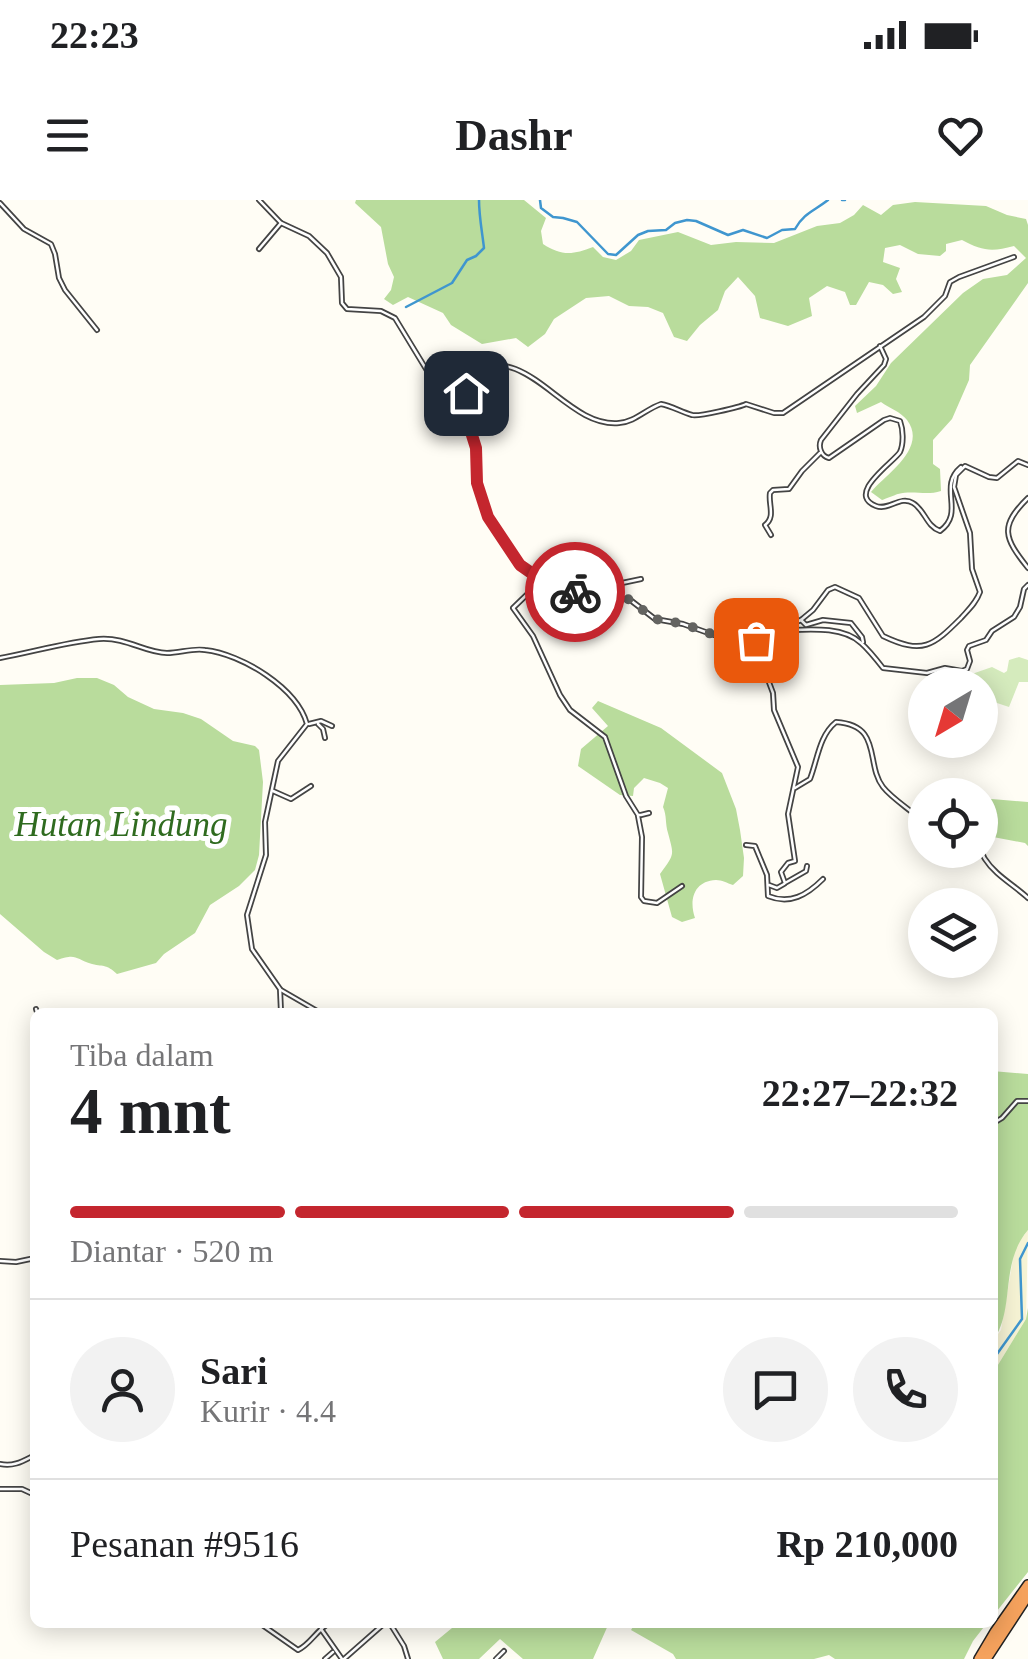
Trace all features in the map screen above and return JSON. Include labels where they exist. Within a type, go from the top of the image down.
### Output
[{"type":"highway","points":[[998,1626],[1028,1585]]},
{"type":"highway","points":[[982,1659],[1028,1594]]},
{"type":"highway","points":[[982,1659],[997,1628]]},
{"type":"street","points":[[259,200],[281,223],[309,236],[328,254],[339,272],[342,303],[347,309],[392,314],[440,392],[471,432],[476,448],[477,483],[488,517],[520,565],[573,592],[632,601],[655,619],[684,624],[728,640],[756,640],[801,620],[835,587],[859,598],[880,634],[888,639],[921,646],[933,643],[948,633],[980,592],[972,570],[970,533],[954,487],[962,468]]},
{"type":"street","points":[[0,203],[24,230],[52,244],[64,290],[96,330]]},
{"type":"street","points":[[259,249],[281,223]]},
{"type":"street","points":[[452,408],[464,400],[473,372],[483,367],[506,366],[529,376],[583,416],[601,422],[617,424],[632,420],[661,404],[698,416],[746,404],[783,414],[930,311],[947,295],[950,282],[1014,258]]},
{"type":"street","points":[[771,535],[765,525],[772,516],[770,493],[789,489],[821,452],[821,440],[884,366],[886,359],[880,346]]},
{"type":"street","points":[[821,452],[829,458],[884,420],[900,421],[901,450],[870,483],[866,491],[868,500],[881,508],[911,502],[937,530],[944,529],[951,520],[950,484],[958,468],[966,466],[995,478],[1018,461],[1028,464]]},
{"type":"street","points":[[1028,498],[1008,521],[1006,530],[1028,568]]},
{"type":"street","points":[[544,578],[513,608],[533,636],[570,710],[606,738],[626,796],[638,814],[642,898],[657,903],[682,886]]},
{"type":"street","points":[[618,600],[622,583],[641,578]]},
{"type":"street","points":[[789,628],[850,635],[883,668],[927,673],[945,668],[962,672],[970,662],[966,650],[986,640],[992,631],[1014,617],[1028,585]]},
{"type":"street","points":[[801,620],[806,624],[823,620],[851,624],[862,637],[862,644]]},
{"type":"street","points":[[785,883],[781,872],[795,861],[788,824],[798,767],[774,710],[767,677],[784,657],[789,628]]},
{"type":"street","points":[[0,658],[104,638],[166,653],[186,649],[214,651],[269,676],[302,708],[307,724],[281,755],[272,790],[265,822],[266,855],[248,906],[247,926],[252,949],[280,989],[312,1008]]},
{"type":"street","points":[[307,724],[322,721],[332,726]]},
{"type":"street","points":[[317,722],[325,738]]},
{"type":"street","points":[[794,788],[810,779],[830,728],[843,722],[871,743],[882,786],[908,809]]},
{"type":"street","points":[[272,790],[291,799],[311,786]]},
{"type":"street","points":[[638,814],[650,813]]},
{"type":"street","points":[[746,846],[755,846],[768,885],[777,888],[808,866]]},
{"type":"street","points":[[994,868],[1028,898]]},
{"type":"street","points":[[768,881],[768,896],[778,901],[811,891],[823,879]]},
{"type":"street","points":[[280,989],[281,1008]]},
{"type":"street","points":[[998,1120],[1017,1101],[1028,1101]]},
{"type":"street","points":[[0,1261],[30,1259]]},
{"type":"street","points":[[0,1464],[9,1466],[30,1458]]},
{"type":"street","points":[[0,1489],[30,1493]]},
{"type":"street","points":[[266,1628],[297,1650],[307,1647],[320,1628],[343,1659],[381,1628]]},
{"type":"street","points":[[392,1628],[408,1659]]},
{"type":"street","points":[[325,1659],[334,1651]]},
{"type":"street","points":[[500,1655],[506,1658]]},
{"type":"shaded area","points":[[1028,1230],[1026,1319],[998,1365],[998,1334],[1015,1247]]},
{"type":"green space","points":[[356,200],[524,200],[546,218],[541,231],[543,244],[567,253],[593,247],[603,257],[616,260],[631,251],[639,240],[678,232],[711,245],[774,243],[817,226],[840,223],[863,205],[881,215],[893,205],[915,202],[986,206],[1026,219],[1028,283],[970,365],[969,380],[952,419],[933,440],[933,464],[940,469],[941,491],[897,494],[882,500],[871,492],[909,450],[912,430],[904,417],[881,402],[857,413],[855,406],[876,386],[891,363],[963,293],[983,279],[1007,275],[1026,258],[1014,246],[987,249],[962,240],[946,244],[946,251],[940,256],[918,254],[900,245],[885,248],[883,262],[900,268],[896,279],[902,292],[893,294],[883,285],[869,282],[856,305],[850,305],[845,292],[827,286],[809,298],[812,316],[788,326],[760,318],[755,296],[738,277],[725,291],[718,310],[687,341],[674,337],[663,313],[629,306],[609,296],[586,298],[554,319],[545,334],[528,347],[516,338],[482,344],[451,325],[443,313],[408,297],[393,305],[384,299],[394,277],[381,227]]},
{"type":"green space","points":[[1009,660],[1028,660],[1028,682],[1019,682],[1009,707],[998,703],[998,670],[1007,671]]},
{"type":"green space","name":"Hutan Lindung","points":[[97,678],[154,709],[201,719],[233,741],[259,750],[263,782],[255,870],[210,905],[195,933],[156,963],[117,974],[108,967],[76,958],[57,960],[0,914],[0,685]]},
{"type":"green space","points":[[598,701],[661,728],[722,773],[736,809],[743,876],[733,885],[716,880],[702,884],[693,899],[695,918],[682,922],[672,917],[660,874],[672,854],[663,807],[668,788],[644,778],[634,788],[633,796],[620,795],[578,766],[581,749],[608,726],[592,708]]},
{"type":"green space","points":[[998,800],[1028,802],[1028,846],[998,838]]},
{"type":"green space","points":[[998,1072],[1028,1074],[1028,1230],[1019,1243],[1010,1271],[998,1332]]},
{"type":"green space","points":[[1028,1308],[1028,1572],[998,1610],[998,1365],[1026,1319]]},
{"type":"green space","points":[[452,1628],[607,1628],[593,1659],[523,1659],[500,1639],[479,1659],[443,1659],[435,1642]]},
{"type":"green space","points":[[983,1628],[964,1659],[835,1659],[829,1655],[814,1659],[676,1659],[631,1630]]},
{"type":"waterway","points":[[406,307],[452,283],[467,260],[484,248],[479,200]]},
{"type":"waterway","points":[[540,200],[541,208],[553,217],[577,222],[608,254],[616,255],[638,235],[666,230],[687,220],[728,235],[743,230],[767,238],[782,230],[795,229],[828,200]]},
{"type":"waterway","points":[[998,1353],[1022,1319],[1020,1259],[1028,1243]]},
{"type":"way so far","points":[[575,592],[628,599],[655,619],[684,624],[728,640],[756,640]]},
{"type":"route","points":[[466,393],[462,402],[452,408],[471,432],[476,448],[477,483],[488,517],[520,565],[575,592]]}]
